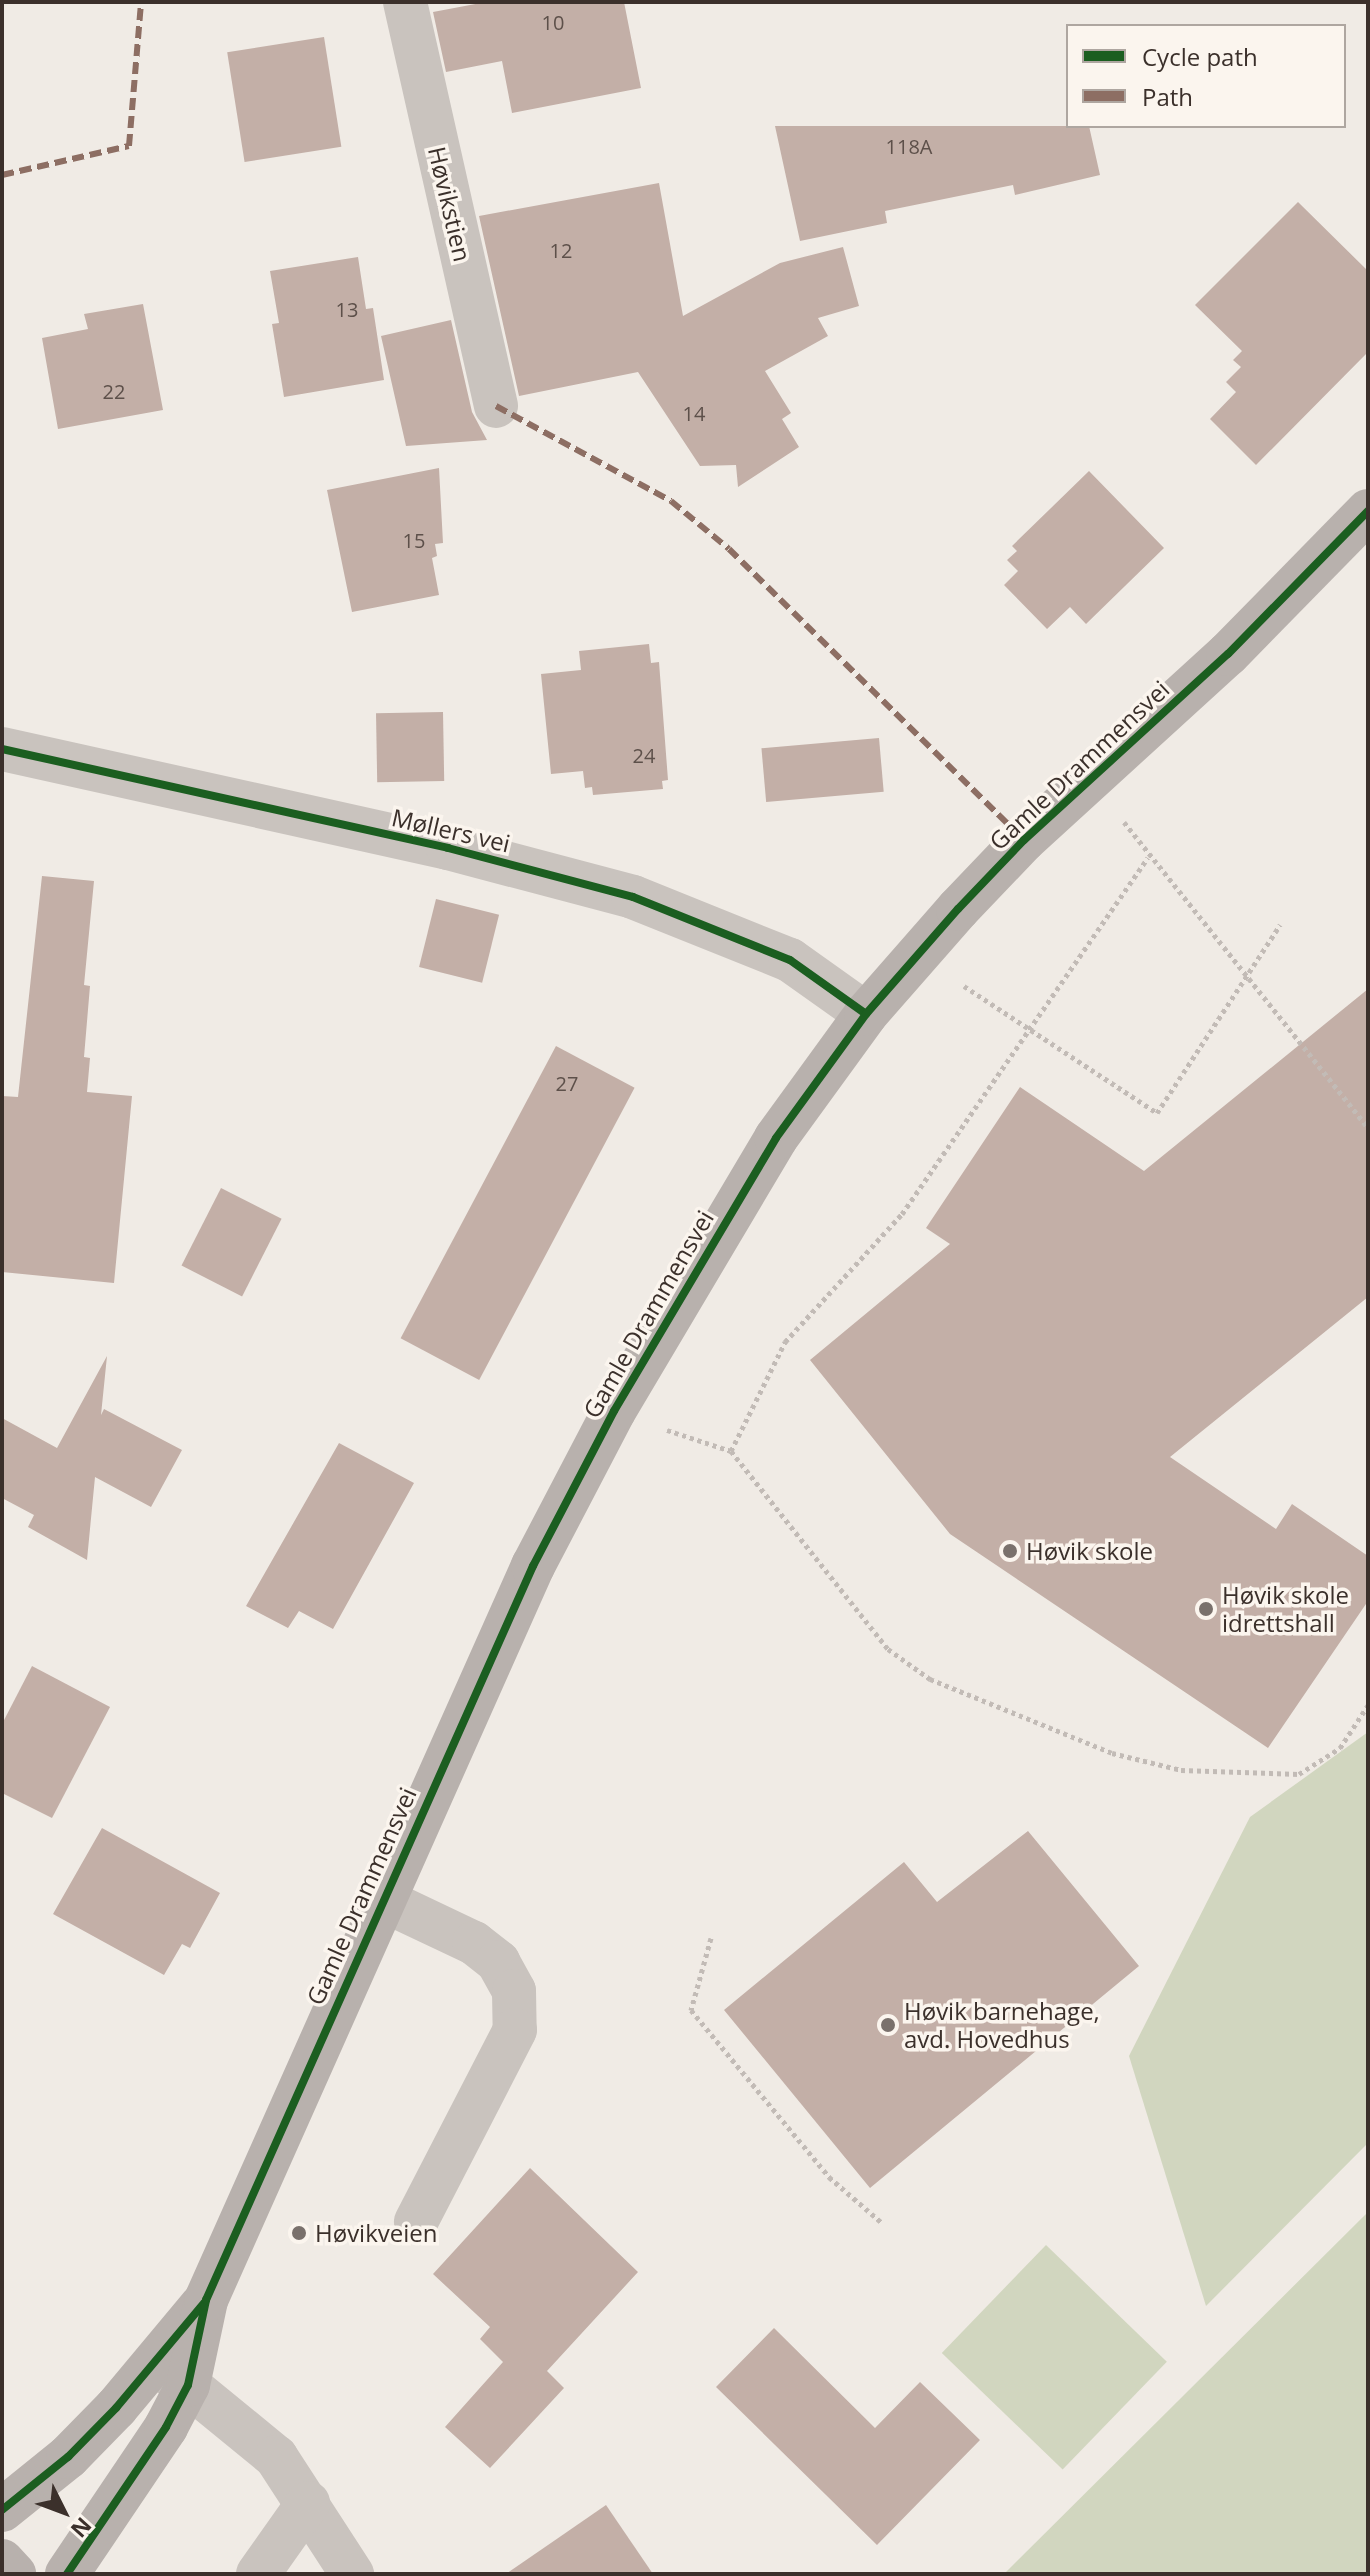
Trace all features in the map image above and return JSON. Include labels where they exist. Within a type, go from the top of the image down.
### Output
[{"type":"main road","name":"Gamle Drammensvei","points":[[67,2574],[166,2427],[171,2375],[381,1899],[533,1566],[614,1411],[776,1138],[866,1014],[1024,840],[1228,654],[1368,511]]},
{"type":"main road","points":[[2,2510],[171,2375]]},
{"type":"main road","points":[[2,2561],[14,2574]]},
{"type":"street","name":"Høvikstien","points":[[405,2],[496,406]]},
{"type":"street","name":"Møllers vei","points":[[2,749],[448,848],[633,897],[790,960],[866,1014]]},
{"type":"street","points":[[381,1899],[474,1943],[498,1962],[514,1991],[515,2030],[416,2222]]},
{"type":"street","points":[[171,2375],[276,2457],[352,2574]]},
{"type":"street","points":[[258,2574],[308,2503]]},
{"type":"path","points":[[1123,821],[1148,858],[1368,1128]]},
{"type":"path","points":[[731,1451],[785,1342],[902,1214],[1148,858]]},
{"type":"path","points":[[956,980],[1028,1032],[1157,1113],[1280,925]]},
{"type":"path","points":[[651,1425],[731,1451],[888,1649],[930,1679],[1112,1753],[1181,1770],[1299,1774],[1340,1748],[1368,1705]]},
{"type":"path","points":[[711,1938],[691,2010],[829,2177],[881,2222]]},
{"type":"green space","points":[[1368,1732],[1368,2143],[1206,2306],[1129,2056],[1250,1817]]},
{"type":"green space","points":[[1368,2212],[1368,2574],[1004,2574]]},
{"type":"green space","points":[[1046,2245],[1167,2362],[1063,2470],[942,2353]]},
{"type":"building","points":[[486,2],[624,2],[641,88],[512,113],[502,61],[446,72],[433,12]]},
{"type":"building","points":[[324,37],[341,147],[245,162],[227,52]]},
{"type":"building","points":[[775,126],[1089,128],[1100,175],[1015,195],[1013,185],[885,211],[887,223],[800,241]]},
{"type":"building","points":[[659,183],[683,316],[780,263],[843,247],[859,306],[818,318],[828,336],[765,371],[791,413],[782,419],[799,447],[738,487],[736,465],[700,466],[638,372],[519,396],[479,216]]},
{"type":"building","points":[[1298,202],[1368,271],[1368,352],[1256,465],[1210,419],[1236,392],[1226,382],[1241,367],[1233,360],[1242,351],[1195,305]]},
{"type":"building","points":[[358,257],[366,309],[373,308],[384,380],[284,397],[272,324],[279,323],[270,271]]},
{"type":"building","points":[[143,304],[163,410],[58,429],[42,338],[88,329],[84,314]]},
{"type":"building","points":[[451,320],[472,412],[487,440],[406,446],[381,336]]},
{"type":"building","points":[[439,468],[443,543],[435,544],[437,556],[432,558],[439,595],[352,612],[327,490]]},
{"type":"building","points":[[1089,471],[1164,548],[1086,624],[1070,607],[1047,629],[1004,585],[1018,571],[1007,560],[1017,551],[1012,546]]},
{"type":"building","points":[[649,644],[651,663],[659,662],[668,780],[662,781],[663,789],[593,795],[592,787],[585,788],[583,771],[551,774],[541,674],[581,670],[579,651]]},
{"type":"building","points":[[443,712],[444,781],[377,782],[376,713]]},
{"type":"building","points":[[879,738],[884,792],[766,802],[761,748]]},
{"type":"building","points":[[42,876],[94,881],[84,985],[90,986],[84,1057],[90,1058],[87,1092],[132,1096],[114,1283],[2,1272],[2,1096],[18,1097]]},
{"type":"building","points":[[436,899],[499,915],[482,983],[419,967]]},
{"type":"building","points":[[1368,989],[1368,1297],[1170,1457],[1276,1529],[1292,1504],[1368,1556],[1368,1601],[1268,1748],[950,1534],[810,1360],[950,1244],[926,1228],[1020,1087],[1144,1171]]},
{"type":"building","points":[[556,1046],[635,1088],[479,1380],[401,1338]]},
{"type":"building","points":[[221,1188],[282,1219],[242,1296],[182,1266]]},
{"type":"building","points":[[107,1356],[101,1415],[104,1409],[182,1450],[151,1507],[95,1477],[87,1560],[28,1527],[34,1515],[2,1498],[2,1418],[57,1448]]},
{"type":"building","points":[[339,1443],[414,1483],[333,1629],[299,1611],[288,1628],[246,1606]]},
{"type":"building","points":[[32,1666],[110,1707],[52,1818],[2,1793],[2,1724]]},
{"type":"building","points":[[102,1828],[220,1893],[190,1948],[182,1944],[164,1975],[53,1914]]},
{"type":"building","points":[[1028,1831],[1139,1966],[870,2188],[724,2010],[904,1862],[937,1902]]},
{"type":"building","points":[[530,2168],[638,2272],[547,2371],[564,2388],[490,2468],[445,2427],[503,2362],[480,2339],[490,2327],[433,2274]]},
{"type":"building","points":[[774,2328],[875,2428],[920,2382],[980,2440],[877,2545],[716,2387]]},
{"type":"building","points":[[606,2505],[653,2574],[506,2574]]},
{"type":"marked path","points":[[2,175],[129,146],[141,2]]},
{"type":"marked path","points":[[496,406],[671,501],[729,549],[1024,840]]},
{"type":"cycle path","points":[[67,2574],[166,2427],[188,2385],[206,2300],[533,1566],[614,1411],[776,1138],[866,1014],[958,909],[1024,840],[1228,654],[1368,511]]},
{"type":"cycle path","points":[[2,749],[448,848],[633,897],[790,960],[866,1014]]},
{"type":"cycle path","points":[[2,2510],[68,2457],[116,2408],[204,2303]]},
{"type":"place","name":"Høvik skole","points":[[1010,1551]]},
{"type":"place","name":"Høvik skole idrettshall","points":[[1206,1609]]},
{"type":"place","name":"Høvik barnehage, avd. Hovedhus","points":[[888,2025]]},
{"type":"place","name":"Høvikveien","points":[[299,2233]]}]
